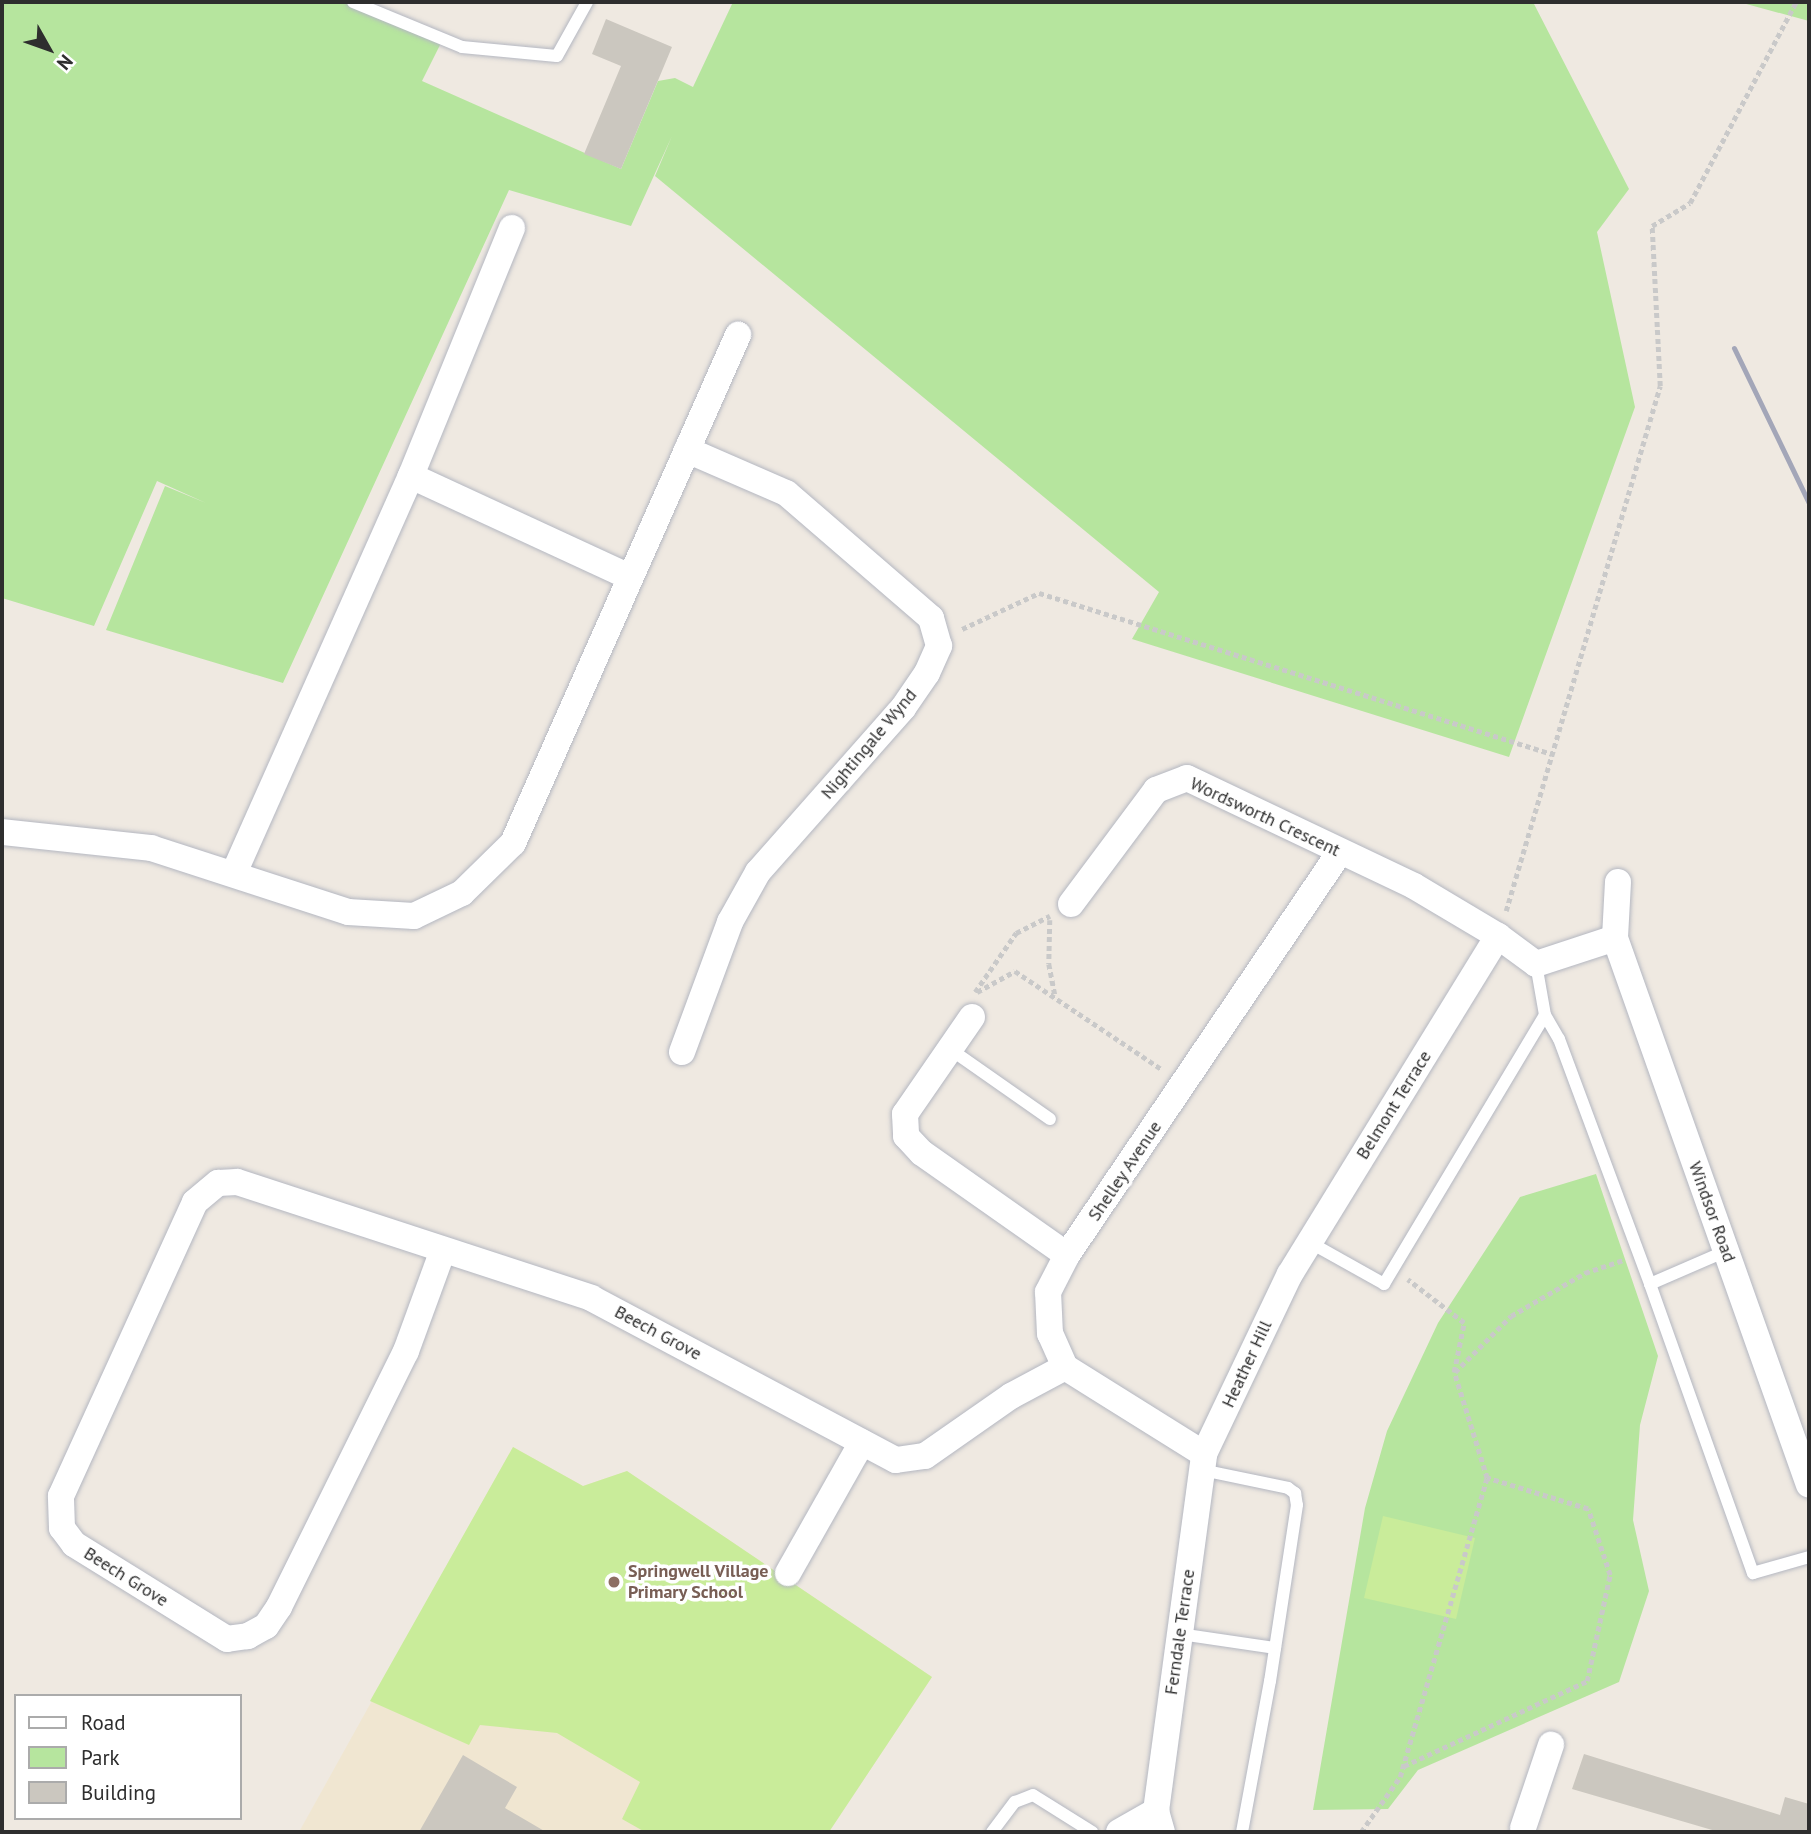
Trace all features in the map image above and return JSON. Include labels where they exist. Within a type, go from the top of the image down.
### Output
[{"type":"street","points":[[234,873],[411,476],[512,228]]},
{"type":"street","points":[[2,832],[151,848],[348,912],[414,916],[462,893],[513,843],[737,335]]},
{"type":"street","points":[[687,450],[786,493],[931,618],[937,640]]},
{"type":"street","points":[[411,476],[630,577]]},
{"type":"street","name":"Nightingale Wynd","points":[[682,1052],[730,922],[758,872],[902,708],[927,673],[939,646],[937,640]]},
{"type":"street","name":"Wordsworth Crescent","points":[[1061,910],[1156,790],[1187,778],[1414,886],[1498,936]]},
{"type":"street","name":"Shelley Avenue","points":[[1065,1367],[1050,1334],[1048,1292],[1067,1255],[1340,852]]},
{"type":"street","name":"Windsor Road","points":[[1618,882],[1615,938],[1809,1485]]},
{"type":"street","points":[[1498,936],[1536,964],[1615,938]]},
{"type":"street","name":"Belmont Terrace","points":[[1290,1274],[1498,936]]},
{"type":"street","points":[[972,1017],[905,1114],[906,1136],[922,1153],[1067,1255]]},
{"type":"street","name":"Beech Grove","points":[[443,1250],[406,1351],[279,1607],[266,1626],[248,1636],[227,1639],[74,1544],[62,1528],[61,1496],[195,1202],[218,1183],[237,1182],[591,1298],[896,1460],[925,1456],[1011,1396],[1065,1367]]},
{"type":"street","name":"Heather Hill","points":[[1203,1462],[1290,1274]]},
{"type":"street","points":[[1065,1367],[1203,1462]]},
{"type":"street","points":[[788,1573],[862,1442]]},
{"type":"street","name":"Ferndale Terrace","points":[[1159,1821],[1203,1462]]},
{"type":"street","points":[[1528,1831],[1551,1745]]},
{"type":"street","points":[[1119,1832],[1159,1821]]},
{"type":"lane","points":[[353,2],[462,47],[557,56],[587,2]]},
{"type":"lane","points":[[1536,964],[1545,1015],[1559,1039],[1753,1573],[1809,1557]]},
{"type":"lane","points":[[1309,1242],[1384,1284],[1545,1015]]},
{"type":"lane","points":[[950,1049],[1050,1119]]},
{"type":"lane","points":[[1650,1284],[1726,1251]]},
{"type":"lane","points":[[1203,1462],[1288,1488],[1295,1493],[1297,1505],[1242,1832]]},
{"type":"lane","points":[[1180,1634],[1275,1648]]},
{"type":"lane","points":[[992,1832],[1015,1802],[1033,1795],[1092,1832]]},
{"type":"path","points":[[1498,936],[1660,386],[1652,226],[1690,203],[1766,53],[1796,2]]},
{"type":"path","points":[[937,640],[1039,593],[1552,754]]},
{"type":"path","points":[[1055,996],[1049,964],[1061,910]]},
{"type":"path","points":[[1061,910],[1016,933],[973,994],[1015,971],[1184,1084]]},
{"type":"path","points":[[1454,1372],[1511,1316],[1585,1273],[1639,1255]]},
{"type":"path","points":[[1361,1832],[1400,1777],[1404,1766],[1487,1478],[1454,1372],[1464,1323],[1394,1269]]},
{"type":"path","points":[[1404,1766],[1587,1681],[1610,1575],[1588,1508],[1487,1478]]},
{"type":"shaded area","name":"Springwell Village Primary School","points":[[513,1447],[583,1486],[627,1471],[932,1677],[829,1832],[299,1832]]},
{"type":"green space","points":[[2,2],[353,2],[443,39],[422,81],[621,169],[658,81],[675,78],[693,87],[733,2],[1533,2],[1629,189],[1597,232],[1635,407],[1509,757],[1132,639],[1159,592],[655,176],[672,136],[631,226],[509,190],[283,683],[106,630],[165,486],[206,503],[157,481],[94,626],[2,598]]},
{"type":"green space","points":[[1739,2],[1809,2],[1809,21]]},
{"type":"green space","points":[[1596,1174],[1658,1356],[1640,1425],[1633,1520],[1649,1591],[1619,1682],[1418,1770],[1388,1809],[1313,1810],[1365,1508],[1387,1431],[1438,1323],[1520,1197]]},
{"type":"green space","name":"Springwell Village Primary School","points":[[513,1447],[583,1486],[627,1471],[932,1677],[829,1832],[645,1832],[622,1819],[640,1782],[557,1733],[480,1725],[469,1745],[370,1701]]},
{"type":"green space","points":[[1383,1516],[1475,1538],[1456,1619],[1364,1598]]},
{"type":"building","points":[[606,19],[672,47],[621,169],[584,154],[621,66],[592,54]]},
{"type":"building","points":[[1584,1754],[1780,1815],[1785,1797],[1809,1804],[1809,1832],[1719,1832],[1572,1789]]},
{"type":"building","points":[[463,1755],[517,1787],[505,1808],[546,1832],[419,1832]]},
{"type":"railway","points":[[1734,348],[1809,503]]},
{"type":"place","name":"Springwell Village Primary School","points":[[614,1582]]}]
